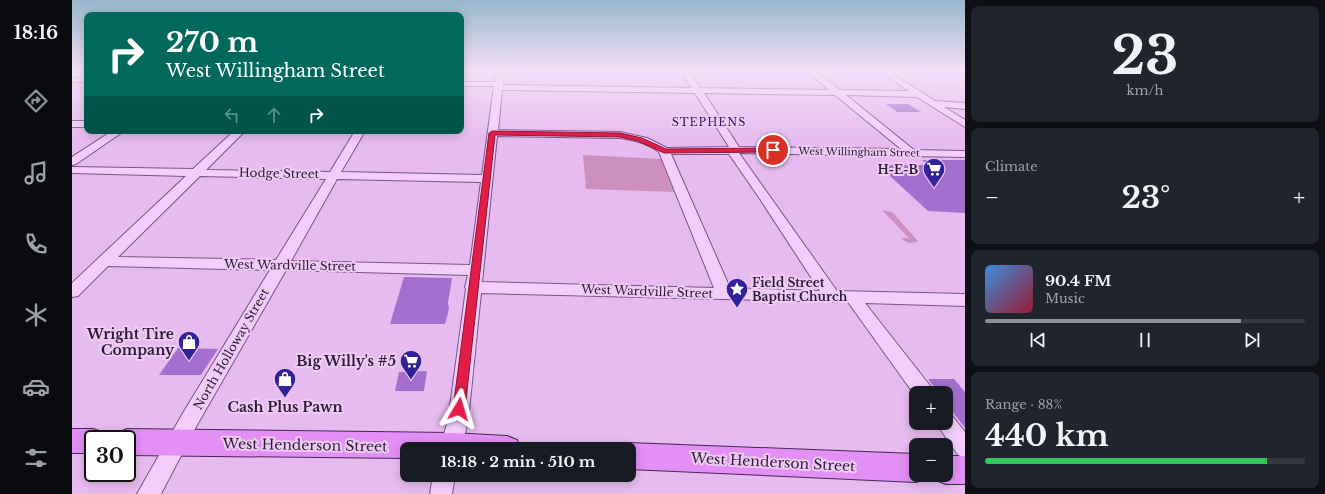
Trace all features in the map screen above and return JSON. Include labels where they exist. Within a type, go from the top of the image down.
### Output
[{"type":"main road","points":[[72,441],[84,442]]},
{"type":"main road","name":"West Henderson Street","points":[[136,442],[400,446]]},
{"type":"main road","name":"West Henderson Street","points":[[636,456],[909,468]]},
{"type":"main road","points":[[953,470],[965,470]]},
{"type":"street","points":[[452,442],[459,413],[497,94]]},
{"type":"street","points":[[699,94],[734,146],[734,154],[766,198],[832,296]]},
{"type":"street","points":[[840,94],[913,154]]},
{"type":"street","points":[[918,94],[965,124]]},
{"type":"street","points":[[932,103],[965,106]]},
{"type":"street","points":[[72,124],[84,124]]},
{"type":"street","name":"West Willingham Street","points":[[492,133],[620,135],[640,139],[660,147],[664,151],[965,154]]},
{"type":"street","points":[[72,162],[114,134]]},
{"type":"street","points":[[72,292],[237,134]]},
{"type":"street","name":"North Holloway Street","points":[[148,494],[178,444],[190,419],[358,134]]},
{"type":"street","points":[[664,151],[724,293]]},
{"type":"street","name":"Hodge Street","points":[[72,170],[198,171],[486,179]]},
{"type":"street","name":"West Wardville Street","points":[[105,261],[475,270]]},
{"type":"street","name":"West Wardville Street","points":[[473,286],[965,300]]},
{"type":"street","points":[[852,297],[919,386]]},
{"type":"street","points":[[951,430],[965,448]]},
{"type":"street","points":[[441,494],[443,482]]},
{"type":"shaded area","points":[[583,155],[662,159],[677,192],[586,189]]},
{"type":"shaded area","points":[[882,210],[892,212],[918,241],[909,242],[903,240],[901,238],[909,238]]},
{"type":"building","points":[[886,104],[908,104],[921,112],[897,112]]},
{"type":"building","name":"H-E-B","points":[[922,160],[965,160],[965,213],[928,211],[878,165],[929,165]]},
{"type":"building","points":[[404,277],[452,278],[448,303],[449,309],[445,324],[390,324]]},
{"type":"building","name":"Wright Tire Company","points":[[178,348],[218,349],[201,375],[159,375]]},
{"type":"building","name":"Big Willy's #5","points":[[427,371],[424,391],[395,391],[399,372]]},
{"type":"building","points":[[928,379],[954,379],[965,392],[965,428],[953,412],[953,386],[934,386]]},
{"type":"place","name":"H-E-B","points":[[934,188]]},
{"type":"place","name":"Field Street Baptist Church","points":[[737,308]]},
{"type":"place","name":"Wright Tire Company","points":[[189,362]]},
{"type":"place","name":"Big Willy's #5","points":[[411,380]]},
{"type":"place","name":"Cash Plus Pawn","points":[[285,398]]},
{"type":"district","name":"STEPHENS","points":[[709,122]]},
{"type":"route","points":[[459,409],[492,133],[630,136],[654,144],[664,151],[773,150]]}]
